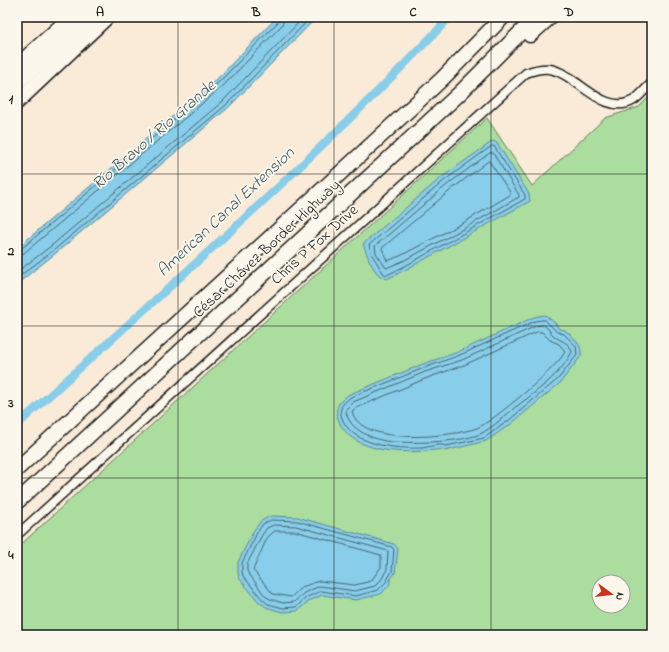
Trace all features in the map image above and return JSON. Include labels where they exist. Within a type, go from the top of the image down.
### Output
[{"type":"highway","points":[[17,66],[71,17]]},
{"type":"highway","points":[[17,82],[89,17]]},
{"type":"highway","points":[[17,102],[107,17]]},
{"type":"highway","points":[[442,79],[493,17]]},
{"type":"highway","name":"César Chávez Border Highway","points":[[17,469],[442,79],[503,17]]},
{"type":"highway","name":"César Chávez Border Highway","points":[[17,502],[460,93],[536,17]]},
{"type":"highway","points":[[460,93],[550,17]]},
{"type":"highway","points":[[17,90],[26,82],[51,71]]},
{"type":"street","name":"Chris P Fox Drive","points":[[17,535],[526,73],[542,68],[558,71],[593,96],[602,100],[619,103],[634,100],[652,83]]},
{"type":"green space","points":[[652,94],[652,635],[17,635],[17,548],[487,118],[532,186],[605,118],[639,107]]},
{"type":"water","name":"Río Bravo / Rio Grande","points":[[277,17],[317,17],[228,108],[17,284],[17,248],[217,79]]},
{"type":"water","points":[[493,141],[497,143],[529,194],[530,201],[387,279],[378,274],[369,260],[363,244],[442,177]]},
{"type":"water","points":[[545,315],[556,324],[559,329],[565,330],[574,338],[579,345],[581,356],[560,383],[511,424],[486,441],[445,451],[442,449],[414,452],[383,450],[368,446],[355,440],[345,431],[338,419],[337,407],[343,399],[350,394],[423,364],[458,352],[534,317]]},
{"type":"water","points":[[271,516],[297,517],[394,544],[398,549],[395,573],[390,580],[390,584],[381,594],[356,600],[322,595],[309,601],[297,611],[282,612],[266,607],[259,602],[239,578],[238,562],[254,530],[261,521]]},
{"type":"waterway","name":"American Canal Extension","points":[[17,425],[292,174],[346,123],[450,17]]}]
